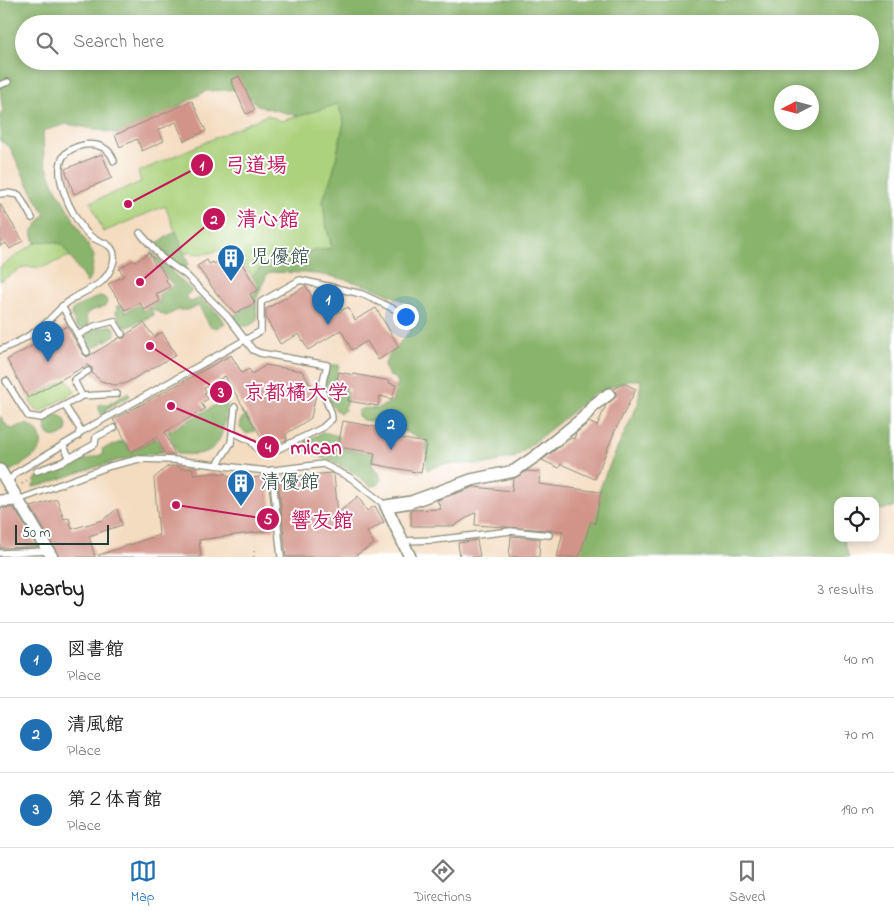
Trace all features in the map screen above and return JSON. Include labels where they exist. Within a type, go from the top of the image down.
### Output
[{"type":"street","points":[[410,557],[386,506],[411,502],[471,480],[514,471],[536,456],[583,418],[594,405],[609,394]]},
{"type":"street","points":[[0,470],[51,554]]},
{"type":"street","points":[[0,500],[13,491]]},
{"type":"lane","points":[[0,85],[8,82]]},
{"type":"lane","points":[[0,350],[35,332],[62,306],[101,282],[113,266],[114,256],[111,248],[106,243],[90,238],[69,206],[59,168],[62,157],[72,149],[94,144],[104,147],[111,153],[114,161]]},
{"type":"lane","points":[[0,194],[19,195],[32,218]]},
{"type":"lane","points":[[140,233],[162,258],[186,276],[227,316],[253,350],[260,353],[327,365],[322,389],[332,412],[332,418],[322,428],[270,453],[259,451],[251,441],[233,432]]},
{"type":"lane","points":[[386,506],[351,478],[323,464],[272,470],[174,460],[139,459],[13,491],[16,473],[78,436],[79,433],[261,331],[261,302],[300,280],[362,294],[408,315]]},
{"type":"lane","points":[[62,306],[87,352]]},
{"type":"lane","points":[[78,335],[95,326],[114,321],[122,334]]},
{"type":"lane","points":[[82,396],[74,380],[88,371]]},
{"type":"lane","points":[[6,381],[28,416],[41,418],[82,396],[117,394]]},
{"type":"lane","points":[[65,406],[80,428],[79,433]]},
{"type":"lane","points":[[217,465],[231,442],[235,407]]},
{"type":"lane","points":[[37,471],[70,458],[95,444],[96,438],[114,428]]},
{"type":"lane","points":[[63,445],[70,458]]},
{"type":"lane","points":[[272,470],[281,557]]},
{"type":"lane","points":[[403,541],[434,540],[511,531],[549,535]]},
{"type":"lane","points":[[0,553],[51,554]]},
{"type":"path","points":[[13,491],[30,480],[37,471]]},
{"type":"path","points":[[254,557],[255,547]]},
{"type":"green space","points":[[0,0],[894,0],[894,507],[879,510],[879,497],[834,497],[834,542],[844,542],[849,557],[576,557],[605,475],[638,404],[641,380],[629,380],[594,394],[516,457],[486,464],[443,464],[427,470],[426,440],[387,425],[363,420],[358,416],[358,411],[365,408],[380,407],[393,400],[398,382],[395,378],[389,376],[384,366],[388,357],[410,331],[417,308],[393,296],[355,282],[310,273],[272,272],[267,274],[256,300],[257,320],[243,326],[233,316],[256,303],[252,295],[259,289],[252,276],[260,269],[269,263],[289,256],[332,248],[325,220],[323,200],[333,173],[344,122],[338,104],[299,116],[258,106],[241,89],[206,91],[180,105],[159,120],[120,134],[67,124],[43,131],[44,160],[53,183],[94,256],[91,275],[87,283],[62,244],[47,241],[35,243],[32,232],[45,214],[25,179],[10,147],[0,141],[0,113],[3,112],[0,90]]},
{"type":"green space","points":[[338,104],[344,122],[333,173],[323,200],[325,220],[332,248],[278,259],[268,263],[252,276],[233,249],[224,249],[205,254],[184,253],[165,206],[103,232],[91,202],[141,182],[138,172],[267,115],[281,121]]},
{"type":"green space","points":[[176,231],[188,263],[186,268],[167,260],[158,248],[157,243]]},
{"type":"green space","points":[[47,241],[62,244],[70,256],[43,267],[24,267],[0,281],[0,267],[35,243]]},
{"type":"green space","points":[[150,251],[192,291],[185,296],[191,302],[200,298],[219,314],[225,323],[217,328],[210,326],[199,306],[188,310],[178,310],[166,316],[150,308],[154,315],[124,327],[116,313],[117,306],[120,305],[125,312],[139,305],[143,311],[161,301],[158,295],[173,286]]},
{"type":"green space","points":[[99,296],[104,297],[107,301],[106,305],[87,313],[88,325],[80,329],[71,315],[73,309]]},
{"type":"green space","points":[[111,325],[115,328],[115,335],[94,348],[87,347],[85,337],[87,333]]},
{"type":"green space","points":[[332,365],[339,365],[333,388],[348,392],[345,410],[340,413],[331,403],[326,390],[326,376]]},
{"type":"green space","points":[[67,379],[75,392],[40,412],[35,409],[29,399]]},
{"type":"green space","points":[[128,393],[130,396],[106,409],[108,414],[102,417],[98,406],[100,404],[108,404]]},
{"type":"green space","points":[[228,398],[225,423],[220,439],[215,445],[210,450],[202,453],[178,454],[168,432]]},
{"type":"green space","points":[[52,415],[60,415],[67,422],[67,430],[60,437],[52,437],[45,430],[45,422]]},
{"type":"green space","points":[[246,415],[255,431],[247,434],[240,428],[241,419]]},
{"type":"green space","points":[[0,416],[8,427],[12,429],[22,425],[35,428],[41,440],[40,449],[34,456],[8,472],[4,471],[0,463]]},
{"type":"green space","points":[[323,432],[339,436],[338,448],[374,454],[372,465],[379,473],[381,479],[378,485],[371,486],[348,469],[306,451],[305,441]]},
{"type":"green space","points":[[156,438],[163,452],[117,461],[33,487],[37,477],[61,467],[103,454],[102,449],[124,441],[131,452]]},
{"type":"building","points":[[239,76],[255,110],[246,114],[231,80]]},
{"type":"building","points":[[192,101],[206,131],[184,141],[176,122],[158,130],[164,141],[142,151],[137,139],[120,147],[115,135]]},
{"type":"building","points":[[102,154],[112,178],[74,194],[65,169]]},
{"type":"building","points":[[0,204],[23,241],[10,249],[6,243],[0,246]]},
{"type":"building","name":"児優館","points":[[235,252],[258,290],[250,294],[255,303],[235,313],[217,294],[197,266],[207,260],[209,264],[213,262],[214,264]]},
{"type":"building","points":[[149,253],[156,266],[159,265],[170,287],[156,294],[160,301],[144,310],[140,303],[125,310],[108,284],[124,276],[119,269]]},
{"type":"building","points":[[306,286],[318,307],[327,302],[334,315],[348,307],[355,320],[376,308],[399,347],[378,360],[367,341],[352,350],[341,330],[308,350],[299,334],[280,344],[266,318],[266,309]]},
{"type":"building","points":[[144,323],[154,337],[162,332],[176,355],[124,384],[113,385],[101,381],[92,373],[92,368],[87,365],[28,398],[7,360],[67,326],[83,354],[87,357],[119,338],[124,338]]},
{"type":"building","points":[[231,355],[242,373],[249,369],[252,374],[266,365],[302,371],[316,394],[311,418],[286,434],[287,440],[279,442],[277,439],[266,445],[225,376],[204,388],[206,392],[204,393],[208,399],[201,403],[205,409],[165,432],[175,455],[165,455],[157,437],[131,452],[113,420]]},
{"type":"building","points":[[339,372],[390,381],[389,383],[396,385],[392,399],[380,396],[378,406],[348,401],[350,389],[336,386]]},
{"type":"building","points":[[623,383],[636,389],[614,433],[595,479],[561,464],[559,468],[542,460],[571,438],[574,439],[576,433],[589,422],[597,426],[606,405],[616,397],[614,389]]},
{"type":"building","points":[[343,421],[388,429],[387,436],[426,443],[421,473],[373,464],[375,453],[338,447]]},
{"type":"building","points":[[168,466],[179,466],[180,469],[193,468],[193,475],[227,474],[228,477],[233,476],[233,480],[268,476],[274,530],[199,540],[201,557],[99,557],[99,555],[159,535],[154,478]]},
{"type":"building","points":[[527,471],[540,472],[539,484],[601,492],[595,524],[591,521],[579,557],[557,557],[563,531],[475,525],[476,512],[454,526],[411,526],[411,510],[441,509],[437,500],[474,487],[512,491],[513,479]]},
{"type":"building","points":[[331,473],[334,475],[338,513],[358,496],[367,511],[375,506],[384,522],[367,532],[374,544],[353,557],[286,557],[278,478]]},
{"type":"building","points":[[57,499],[64,519],[69,518],[72,529],[103,520],[117,509],[122,525],[89,536],[95,557],[59,557],[31,507]]},
{"type":"building","points":[[0,508],[14,508],[37,547],[0,548]]},
{"type":"building","points":[[511,536],[540,539],[539,557],[509,557]]},
{"type":"building","points":[[477,540],[480,557],[460,557],[458,543]]},
{"type":"place","name":"弓道場","points":[[128,204]]},
{"type":"place","name":"清心館","points":[[140,282]]},
{"type":"place","name":"児優館","points":[[231,282]]},
{"type":"place","name":"図書館","points":[[328,325]]},
{"type":"place","name":"京都橘大学","points":[[150,346]]},
{"type":"place","name":"第２体育館","points":[[48,362]]},
{"type":"place","name":"mican","points":[[171,406]]},
{"type":"place","name":"清風館","points":[[391,450]]},
{"type":"place","name":"響友館","points":[[176,505]]},
{"type":"place","name":"清優館","points":[[241,507]]}]
